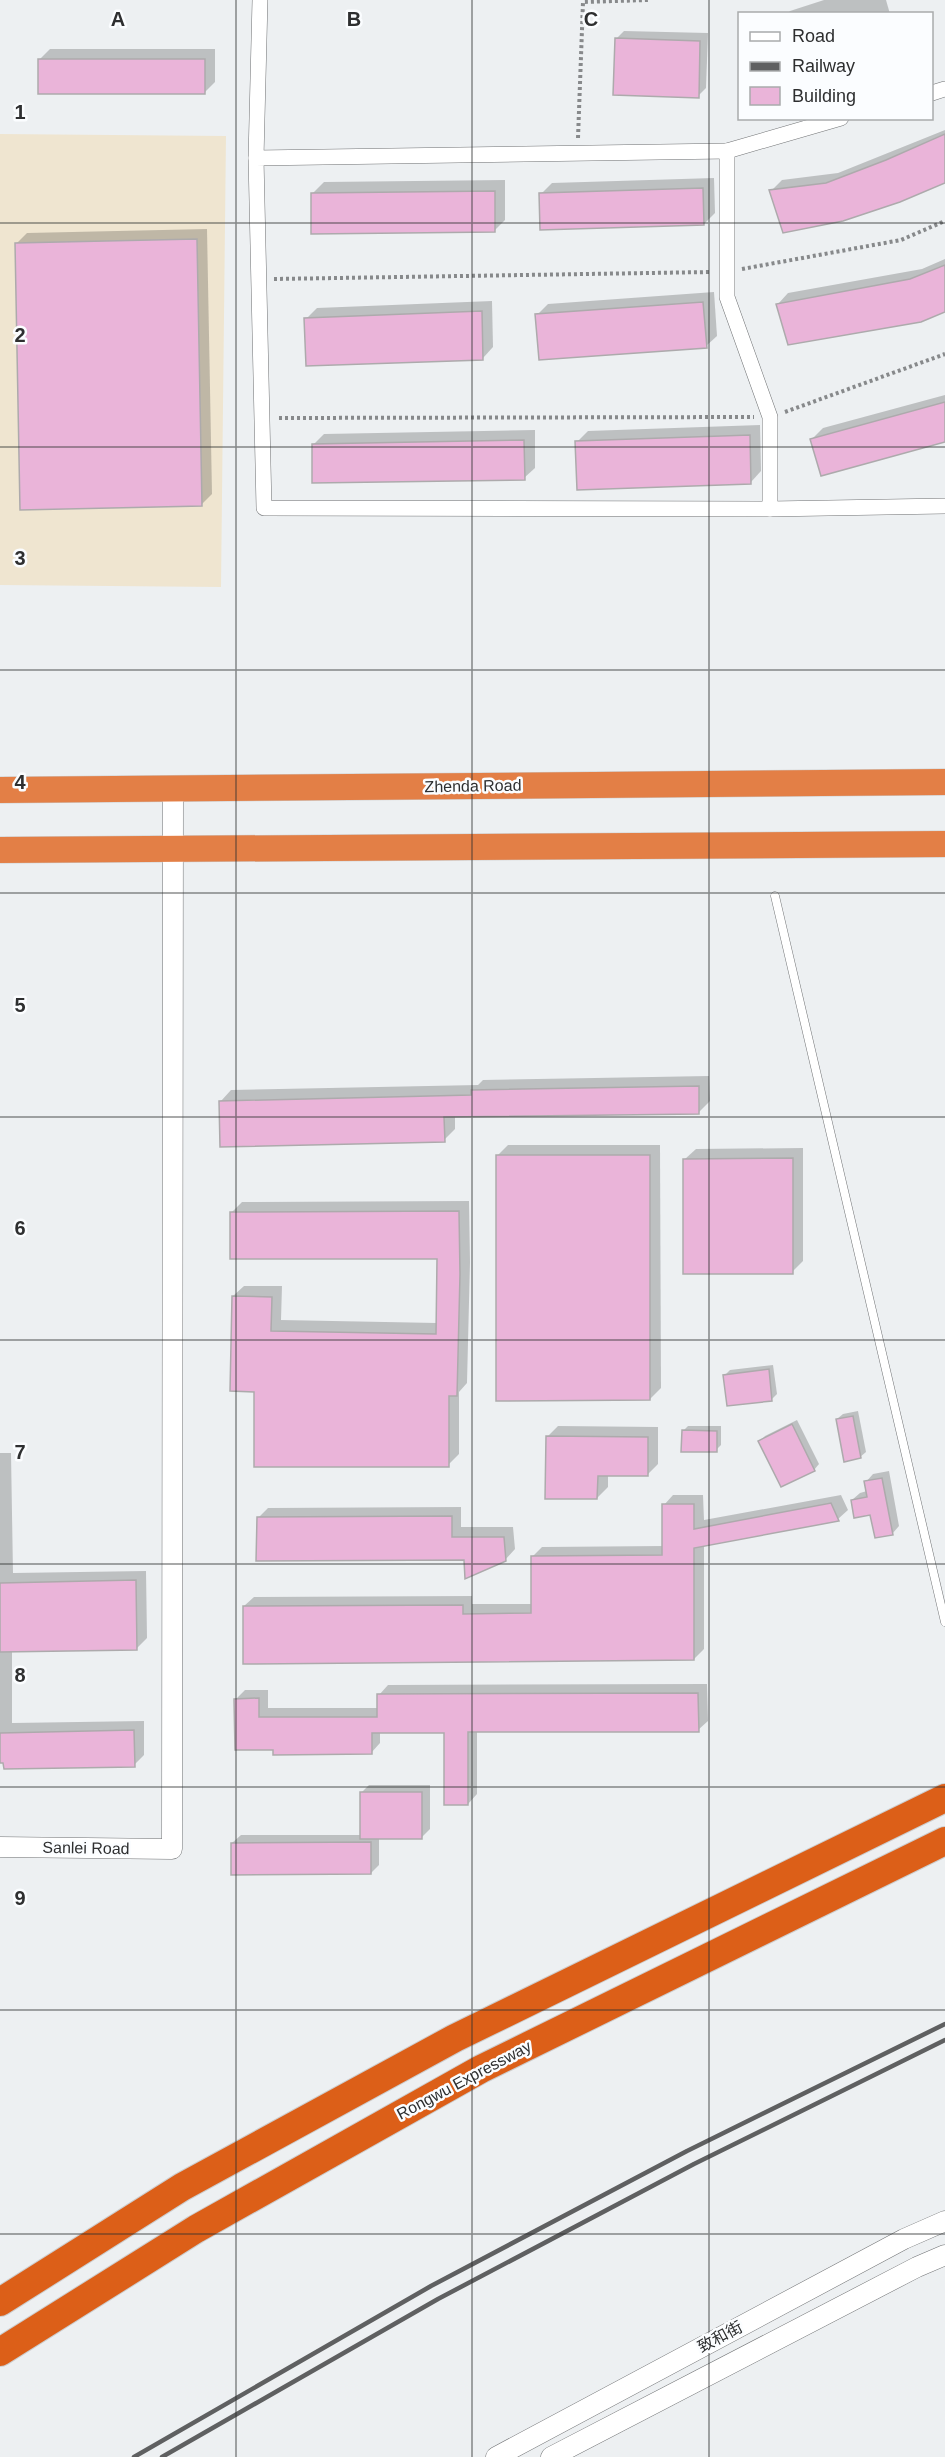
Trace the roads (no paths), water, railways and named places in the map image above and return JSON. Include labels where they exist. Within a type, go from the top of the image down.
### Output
[{"type":"highway","name":"Zhenda Road","points":[[3,788],[173,789],[945,782]]},
{"type":"highway","points":[[0,850],[945,844]]},
{"type":"highway","points":[[0,2302],[182,2187],[455,2038],[945,1798]]},
{"type":"highway","name":"Rongwu Expressway","points":[[0,2352],[196,2229],[481,2069],[945,1841]]},
{"type":"street","points":[[260,0],[256,158],[264,508],[770,509],[945,506]]},
{"type":"street","points":[[256,158],[727,151],[834,120]]},
{"type":"street","points":[[727,151],[727,297],[770,417],[770,509]]},
{"type":"street","points":[[173,789],[173,848]]},
{"type":"street","name":"Sanlei Road","points":[[0,1847],[172,1849],[173,848]]},
{"type":"street","name":"致和街","points":[[496,2457],[904,2239],[945,2221]]},
{"type":"street","name":"致和街","points":[[551,2457],[917,2267],[945,2255]]},
{"type":"lane","points":[[775,896],[945,1622]]},
{"type":"railway","points":[[134,2457],[431,2286],[687,2151],[945,2024]]},
{"type":"railway","points":[[162,2457],[438,2299],[694,2164],[945,2040]]}]
